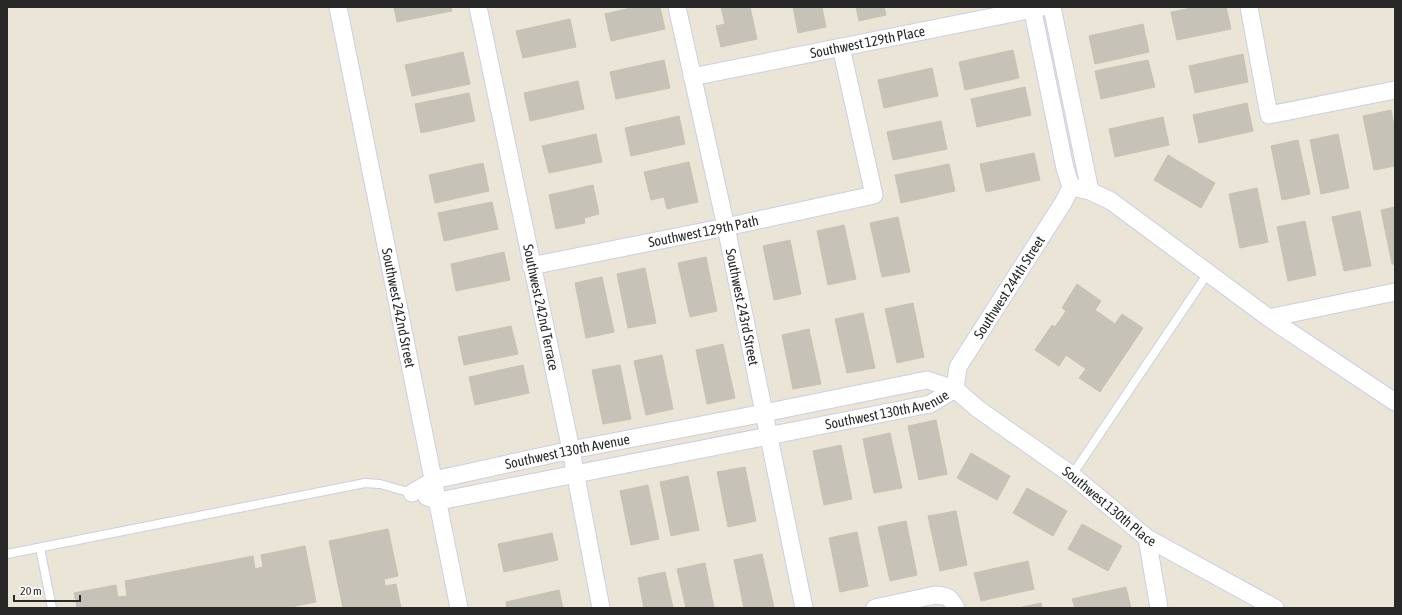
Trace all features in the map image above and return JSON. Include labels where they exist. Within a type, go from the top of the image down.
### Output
[{"type":"street","name":"Southwest 242nd Street","points":[[338,7],[439,501],[459,608]]},
{"type":"street","name":"Southwest 242nd Terrace","points":[[478,7],[531,266],[571,450],[601,608]]},
{"type":"street","name":"Southwest 243rd Street","points":[[677,7],[726,227],[804,608]]},
{"type":"street","points":[[1052,7],[1090,191]]},
{"type":"street","points":[[1249,7],[1270,115],[1395,90]]},
{"type":"street","name":"Southwest 129th Place","points":[[692,77],[1036,8]]},
{"type":"street","points":[[1036,8],[1064,168],[1071,187],[1090,191],[1111,201],[1269,318],[1395,402]]},
{"type":"street","name":"Southwest 129th Path","points":[[531,266],[726,227],[874,195],[841,47]]},
{"type":"street","name":"Southwest 244th Street","points":[[955,389],[958,367],[1063,203],[1071,187]]},
{"type":"street","points":[[1269,318],[1395,292]]},
{"type":"street","name":"Southwest 130th Avenue","points":[[412,493],[434,480],[571,450],[927,380],[955,389]]},
{"type":"street","name":"Southwest 130th Avenue","points":[[412,493],[439,501],[930,404],[955,389]]},
{"type":"street","name":"Southwest 130th Place","points":[[955,389],[978,409],[1072,475],[1147,538],[1275,608]]},
{"type":"street","points":[[1147,538],[1159,608]]},
{"type":"street","points":[[875,608],[935,595],[944,595],[954,604]]},
{"type":"lane","points":[[1072,475],[1208,273]]},
{"type":"lane","points":[[7,554],[365,483],[380,484],[412,493]]},
{"type":"lane","points":[[40,548],[52,608]]},
{"type":"building","points":[[394,7],[451,7],[452,11],[397,22]]},
{"type":"building","points":[[635,7],[660,7],[665,29],[611,41],[605,14]]},
{"type":"building","points":[[721,7],[750,7],[757,39],[721,47],[716,26],[725,24]]},
{"type":"building","points":[[793,7],[822,7],[826,27],[798,33]]},
{"type":"building","points":[[856,7],[884,7],[886,15],[859,21]]},
{"type":"building","points":[[1196,7],[1226,7],[1231,29],[1177,40],[1171,12]]},
{"type":"building","points":[[570,19],[576,47],[523,58],[516,31]]},
{"type":"building","points":[[1143,24],[1149,52],[1095,64],[1089,36]]},
{"type":"building","points":[[1013,50],[1019,78],[965,90],[959,62]]},
{"type":"building","points":[[463,52],[470,84],[412,96],[405,65]]},
{"type":"building","points":[[1243,54],[1248,82],[1195,93],[1189,66]]},
{"type":"building","points":[[664,60],[670,88],[616,99],[610,72]]},
{"type":"building","points":[[1148,60],[1155,87],[1101,99],[1095,71]]},
{"type":"building","points":[[932,68],[938,96],[884,108],[878,80]]},
{"type":"building","points":[[578,81],[584,109],[530,121],[524,93]]},
{"type":"building","points":[[1025,87],[1031,115],[977,127],[971,99]]},
{"type":"building","points":[[469,93],[475,121],[421,133],[415,104]]},
{"type":"building","points":[[1247,103],[1253,131],[1199,143],[1193,115]]},
{"type":"building","points":[[1391,110],[1395,131],[1395,166],[1374,170],[1363,116]]},
{"type":"building","points":[[679,116],[685,144],[631,156],[625,128]]},
{"type":"building","points":[[1163,117],[1169,145],[1115,157],[1109,129]]},
{"type":"building","points":[[941,121],[947,149],[893,160],[887,132]]},
{"type":"building","points":[[596,134],[602,162],[549,173],[542,146]]},
{"type":"building","points":[[1338,134],[1349,188],[1321,194],[1310,140]]},
{"type":"building","points":[[1298,140],[1310,194],[1282,200],[1271,146]]},
{"type":"building","points":[[1034,153],[1040,180],[986,192],[980,164]]},
{"type":"building","points":[[1168,155],[1215,183],[1201,208],[1154,180]]},
{"type":"building","points":[[689,162],[698,202],[667,209],[664,197],[651,200],[644,172]]},
{"type":"building","points":[[483,163],[489,191],[435,203],[429,175]]},
{"type":"building","points":[[949,164],[955,191],[901,203],[895,175]]},
{"type":"building","points":[[593,185],[599,214],[584,218],[585,223],[556,229],[549,195]]},
{"type":"building","points":[[1257,188],[1268,242],[1240,248],[1229,194]]},
{"type":"building","points":[[492,202],[498,229],[444,241],[438,213]]},
{"type":"building","points":[[1395,207],[1395,264],[1392,264],[1381,210]]},
{"type":"building","points":[[1360,211],[1371,266],[1344,271],[1332,217]]},
{"type":"building","points":[[898,217],[910,272],[882,277],[870,223]]},
{"type":"building","points":[[1305,221],[1316,275],[1288,281],[1277,227]]},
{"type":"building","points":[[844,225],[856,279],[828,285],[817,231]]},
{"type":"building","points":[[790,240],[801,294],[774,300],[763,246]]},
{"type":"building","points":[[504,252],[510,280],[456,291],[451,264]]},
{"type":"building","points":[[706,257],[717,311],[690,317],[678,263]]},
{"type":"building","points":[[645,268],[656,323],[628,328],[617,274]]},
{"type":"building","points":[[602,277],[614,332],[586,338],[575,283]]},
{"type":"building","points":[[1077,284],[1101,301],[1095,310],[1115,324],[1122,314],[1143,328],[1100,392],[1079,378],[1086,369],[1066,355],[1059,366],[1035,350],[1052,325],[1055,327],[1066,311],[1062,308]]},
{"type":"building","points":[[913,303],[924,357],[897,363],[885,309]]},
{"type":"building","points":[[863,313],[875,368],[847,373],[835,319]]},
{"type":"building","points":[[511,326],[518,354],[464,365],[458,337]]},
{"type":"building","points":[[809,329],[821,384],[793,389],[782,335]]},
{"type":"building","points":[[723,344],[735,398],[707,404],[696,350]]},
{"type":"building","points":[[662,355],[673,409],[646,415],[634,361]]},
{"type":"building","points":[[523,365],[529,393],[475,405],[469,377]]},
{"type":"building","points":[[620,365],[631,419],[603,424],[592,370]]},
{"type":"building","points":[[936,420],[947,474],[919,480],[908,426]]},
{"type":"building","points":[[890,433],[902,488],[874,493],[863,439]]},
{"type":"building","points":[[841,445],[852,499],[824,505],[813,451]]},
{"type":"building","points":[[971,453],[1010,476],[997,500],[957,478]]},
{"type":"building","points":[[745,467],[756,521],[728,527],[717,472]]},
{"type":"building","points":[[688,476],[699,530],[671,536],[660,482]]},
{"type":"building","points":[[648,485],[659,539],[631,545],[620,491]]},
{"type":"building","points":[[1027,488],[1067,511],[1053,536],[1013,513]]},
{"type":"building","points":[[956,511],[967,565],[940,571],[928,516]]},
{"type":"building","points":[[906,521],[917,575],[890,581],[878,527]]},
{"type":"building","points":[[1082,524],[1122,546],[1108,571],[1068,549]]},
{"type":"building","points":[[388,529],[398,576],[384,579],[385,586],[396,584],[401,608],[343,608],[329,541]]},
{"type":"building","points":[[857,532],[868,586],[840,592],[829,538]]},
{"type":"building","points":[[552,533],[558,560],[504,572],[498,544]]},
{"type":"building","points":[[305,546],[316,602],[286,608],[77,608],[74,593],[116,585],[118,597],[127,596],[125,581],[253,556],[255,569],[263,567],[261,555]]},
{"type":"building","points":[[762,554],[774,608],[744,608],[734,560]]},
{"type":"building","points":[[1028,561],[1034,589],[981,601],[974,573]]},
{"type":"building","points":[[705,563],[714,608],[686,608],[677,569]]},
{"type":"building","points":[[665,572],[673,608],[644,608],[638,578]]},
{"type":"building","points":[[1126,587],[1131,608],[1075,608],[1072,599]]},
{"type":"building","points":[[559,590],[563,608],[507,608],[506,602]]},
{"type":"building","points":[[1041,603],[1042,608],[1018,608]]}]
